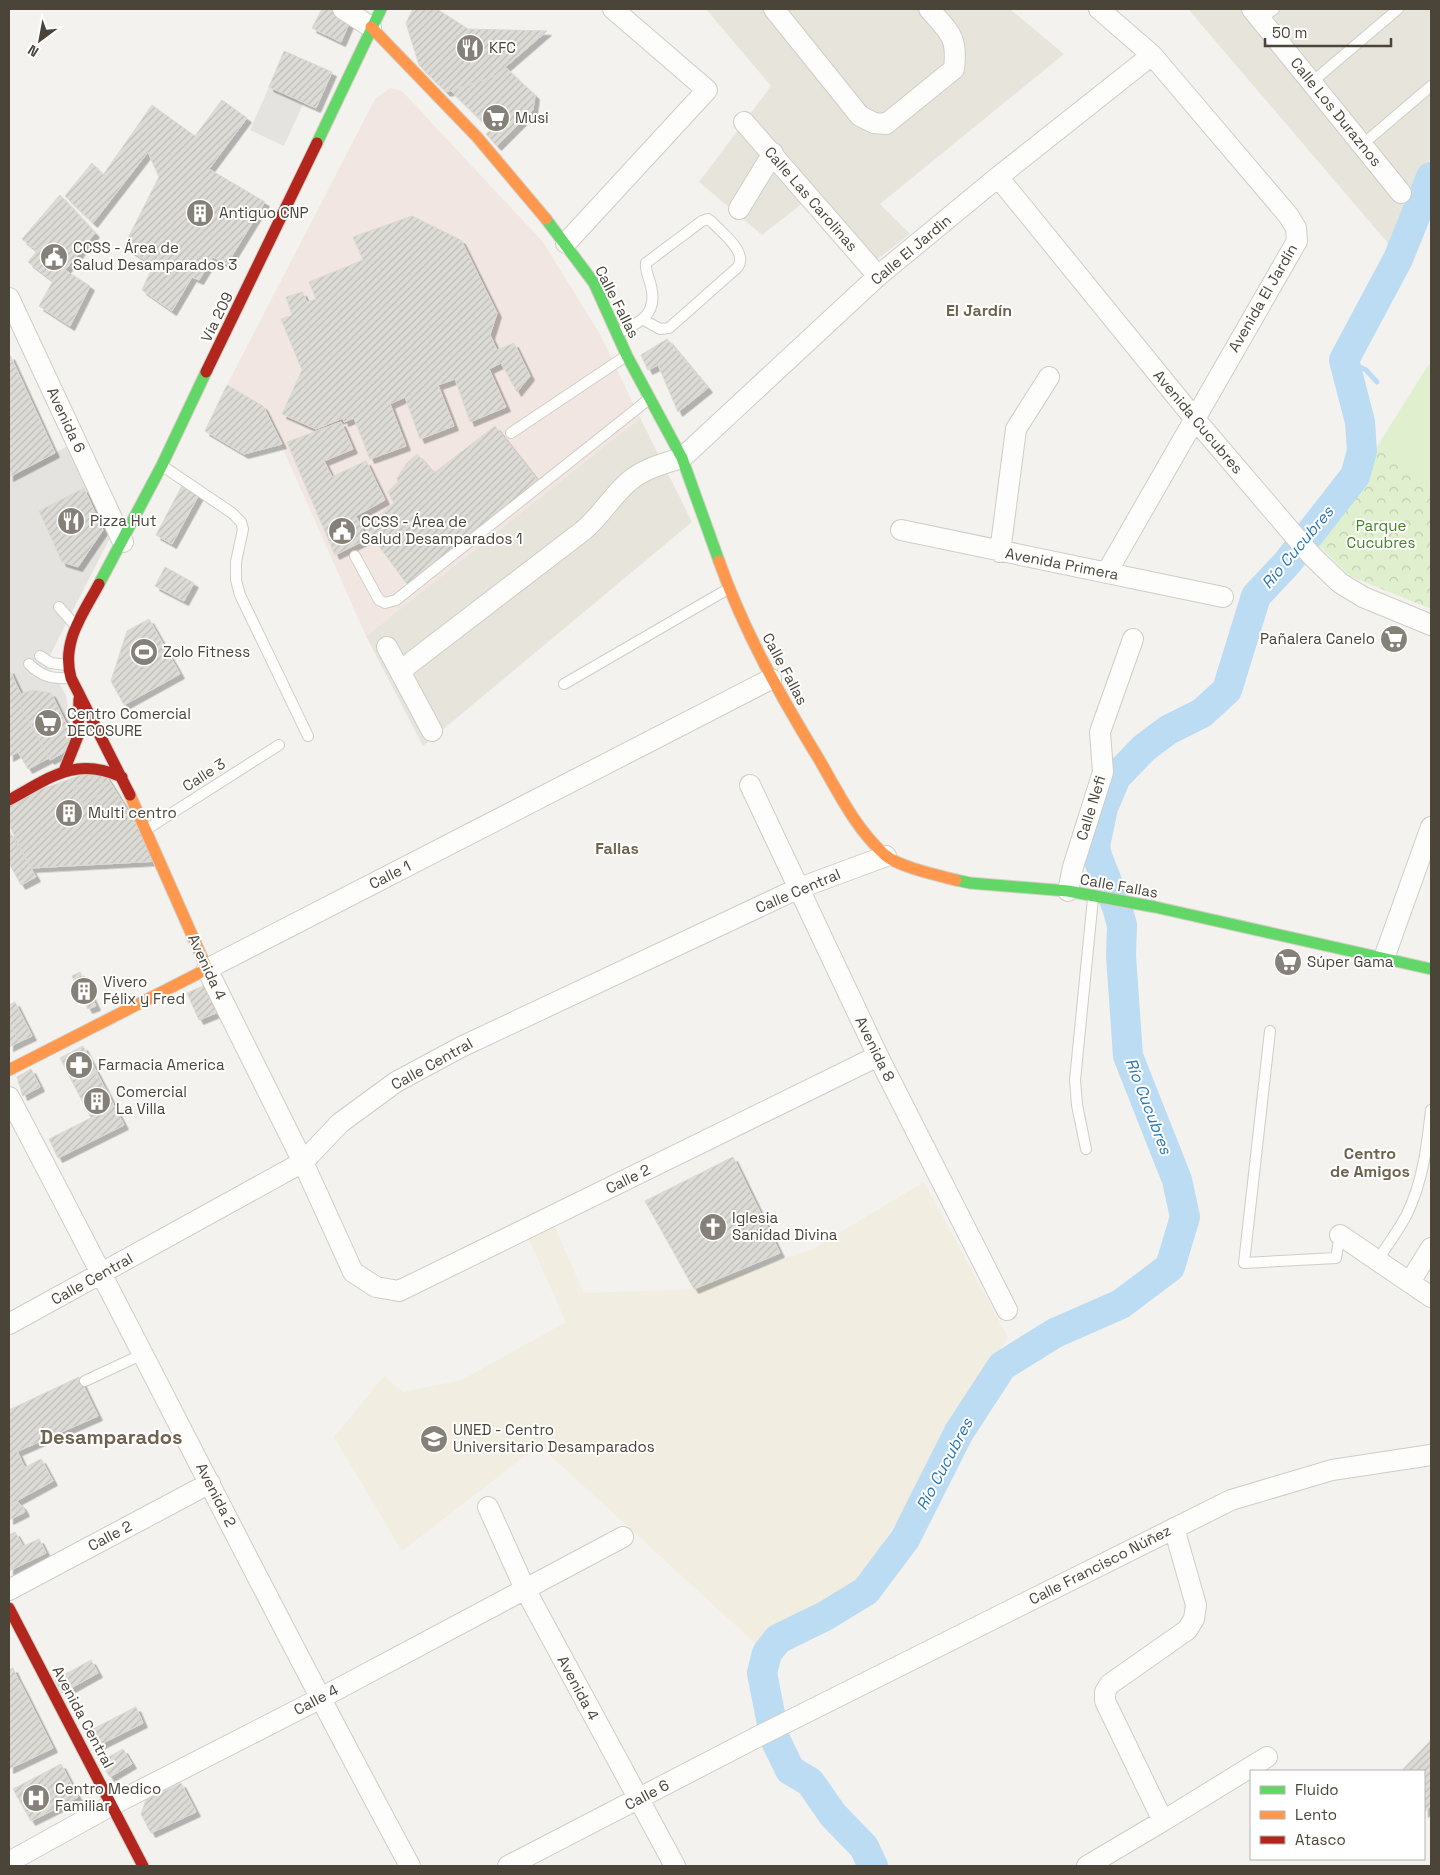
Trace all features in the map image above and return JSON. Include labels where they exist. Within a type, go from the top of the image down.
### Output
[{"type":"main road","name":"Vía 209","points":[[74,630],[90,604],[162,466],[381,9]]},
{"type":"main road","name":"Calle Fallas","points":[[371,27],[477,137],[566,243],[594,283],[627,356],[682,458],[729,589],[771,679],[856,823],[886,856],[923,872],[970,883],[1068,891],[1096,898],[1155,907],[1431,969]]},
{"type":"main road","name":"Avenida 4","points":[[74,630],[67,665],[70,678],[122,777],[207,968]]},
{"type":"main road","points":[[64,771],[78,736],[79,694]]},
{"type":"main road","points":[[9,800],[64,771],[87,765],[111,771],[122,777]]},
{"type":"main road","name":"Calle 1","points":[[9,1070],[207,968]]},
{"type":"main road","name":"Avenida Central","points":[[9,1608],[143,1866]]},
{"type":"street","points":[[343,9],[371,27]]},
{"type":"street","points":[[566,243],[707,90],[613,9]]},
{"type":"street","points":[[774,9],[860,116],[874,123],[886,124],[954,69],[956,53],[953,37],[929,9]]},
{"type":"street","name":"Avenida El Jardín","points":[[1099,9],[1152,55],[1288,215],[1296,228],[1297,241],[1107,572]]},
{"type":"street","name":"Calle Los Duraznos","points":[[1262,12],[1312,82],[1401,193]]},
{"type":"street","name":"Calle El Jardìn","points":[[682,458],[878,276],[998,177],[1152,55]]},
{"type":"street","name":"Calle Las Carolinas","points":[[744,122],[773,153],[878,276]]},
{"type":"street","points":[[739,208],[773,153]]},
{"type":"street","name":"Avenida Cucubres","points":[[998,177],[1194,418],[1311,555],[1340,583],[1363,597],[1431,625]]},
{"type":"street","name":"Avenida 6","points":[[9,298],[74,457],[123,542]]},
{"type":"street","points":[[1000,552],[1016,429],[1049,377]]},
{"type":"street","points":[[400,671],[584,530],[599,517],[623,487],[637,476],[654,466],[682,458]]},
{"type":"street","name":"Avenida Primera","points":[[901,530],[1223,597]]},
{"type":"street","name":"Calle Nefi","points":[[1068,891],[1073,867],[1103,772],[1100,732],[1133,638]]},
{"type":"street","points":[[387,647],[432,731]]},
{"type":"street","name":"Calle 1","points":[[207,968],[771,679]]},
{"type":"street","name":"Avenida 8","points":[[750,785],[878,1056],[1007,1310]]},
{"type":"street","points":[[1384,958],[1431,826]]},
{"type":"street","name":"Calle Central","points":[[9,1324],[103,1274],[303,1162],[340,1123],[396,1082],[412,1073],[461,1047],[798,889],[886,856]]},
{"type":"street","name":"Avenida 4","points":[[207,968],[303,1162],[353,1272],[376,1287]]},
{"type":"street","name":"Calle 2","points":[[376,1287],[399,1291],[878,1056]]},
{"type":"street","name":"Avenida 2","points":[[9,1097],[103,1274],[319,1699],[410,1866]]},
{"type":"street","points":[[1340,1235],[1431,1297]]},
{"type":"street","points":[[1410,1282],[1431,1248]]},
{"type":"street","name":"Calle Francisco Núñez","points":[[785,1723],[1231,1500],[1332,1470],[1431,1455]]},
{"type":"street","name":"Calle 2","points":[[9,1590],[210,1483]]},
{"type":"street","name":"Avenida 4","points":[[488,1507],[525,1589],[675,1866]]},
{"type":"street","points":[[1163,1822],[1105,1700],[1105,1692],[1110,1684],[1187,1630],[1194,1619],[1196,1606],[1174,1528]]},
{"type":"street","name":"Calle 4","points":[[9,1862],[112,1805],[319,1699],[623,1537]]},
{"type":"street","name":"Calle 6","points":[[508,1866],[785,1723]]},
{"type":"street","points":[[1087,1866],[1163,1822],[1267,1757]]},
{"type":"lane","points":[[1312,82],[1398,9]]},
{"type":"lane","points":[[1363,144],[1431,86]]},
{"type":"lane","points":[[617,334],[644,320],[651,306],[653,295],[645,271],[646,263],[702,221],[708,220],[712,222],[740,254],[741,262],[738,267],[669,328],[660,329],[644,320]]},
{"type":"lane","points":[[511,433],[627,356]]},
{"type":"lane","points":[[355,556],[378,600],[385,603],[396,600],[650,398]]},
{"type":"lane","points":[[162,466],[232,513],[241,522],[243,529],[236,562],[236,580],[240,595],[308,736]]},
{"type":"lane","points":[[564,684],[729,589]]},
{"type":"lane","points":[[78,595],[90,604]]},
{"type":"lane","points":[[59,607],[74,630]]},
{"type":"lane","points":[[40,656],[52,663],[67,665]]},
{"type":"lane","points":[[29,664],[37,672],[52,679],[70,678]]},
{"type":"lane","name":"Calle 3","points":[[144,830],[279,745]]},
{"type":"lane","points":[[1086,1149],[1076,1105],[1075,1080],[1096,898]]},
{"type":"lane","points":[[1270,1031],[1244,1263],[1336,1258],[1340,1235]]},
{"type":"lane","points":[[1378,1260],[1406,1215],[1415,1195],[1423,1171],[1431,1110]]},
{"type":"lane","points":[[85,1381],[143,1354]]},
{"type":"shaded area","points":[[706,9],[1010,9],[1064,54],[880,204],[910,234],[863,270],[804,202],[762,235],[699,182],[771,86]]},
{"type":"shaded area","points":[[1188,9],[1431,9],[1431,156],[1392,248]]},
{"type":"shaded area","points":[[269,87],[304,102],[284,146],[250,130]]},
{"type":"shaded area","points":[[390,88],[402,91],[543,242],[601,336],[640,418],[366,636],[264,406],[227,385],[375,99]]},
{"type":"shaded area","points":[[640,418],[692,522],[423,746],[366,636]]},
{"type":"shaded area","points":[[66,447],[112,534],[45,665],[52,672],[66,695],[72,735],[51,693],[32,690],[21,694],[9,669],[9,477]],"holes":[[[84,488],[103,530],[77,567],[62,562],[39,512]]]},
{"type":"shaded area","points":[[924,1182],[1008,1338],[859,1583],[827,1605],[757,1645],[539,1445],[402,1551],[334,1437],[384,1376],[403,1392],[462,1380],[566,1322],[528,1237],[553,1223],[584,1293],[694,1289],[811,1250]]},
{"type":"green space","points":[[1429,364],[1431,366],[1431,482],[1378,445]]},
{"type":"green space","name":"Parque Cucubres","points":[[1378,445],[1431,482],[1431,609],[1350,576],[1312,539],[1372,466]]},
{"type":"building","points":[[322,9],[329,9],[351,19],[341,42],[312,28]]},
{"type":"building","name":"KFC","points":[[413,9],[437,9],[468,29],[547,31],[495,76],[446,92],[419,65],[406,23]]},
{"type":"building","points":[[284,51],[332,72],[316,108],[269,87]]},
{"type":"building","points":[[506,68],[535,95],[533,110],[497,146],[486,134],[491,130],[451,91],[495,76]]},
{"type":"building","name":"Antiguo CNP","points":[[222,100],[247,118],[209,169],[265,202],[227,264],[213,257],[199,280],[192,277],[172,311],[142,290],[153,266],[124,246],[159,177],[148,152],[93,223],[65,196],[92,163],[103,175],[152,105],[195,136]]},
{"type":"building","name":"CCSS - Área de Salud Desamparados 3","points":[[60,195],[95,233],[65,270],[90,286],[70,326],[39,306],[53,281],[28,262],[37,251],[22,239]]},
{"type":"building","points":[[412,216],[461,240],[497,313],[490,335],[497,350],[514,343],[530,376],[517,392],[501,363],[489,369],[506,407],[470,422],[455,379],[438,385],[454,426],[420,439],[405,397],[390,404],[406,446],[370,459],[354,418],[344,422],[343,418],[316,429],[282,414],[302,370],[281,319],[292,315],[286,297],[302,292],[307,302],[316,299],[309,282],[363,260],[353,237]]},
{"type":"building","points":[[667,339],[708,388],[678,412],[658,365],[648,370],[641,355]]},
{"type":"building","points":[[9,356],[55,453],[9,477]]},
{"type":"building","points":[[227,385],[263,406],[282,444],[244,454],[205,431]]},
{"type":"building","points":[[341,422],[353,449],[324,461],[332,477],[366,461],[385,500],[356,516],[367,539],[335,555],[287,442]]},
{"type":"building","points":[[495,426],[539,482],[409,587],[365,527],[394,503],[388,492],[398,482],[397,478],[407,463],[417,454],[434,473]]},
{"type":"building","points":[[183,484],[200,493],[172,544],[156,535]]},
{"type":"building","name":"Pizza Hut","points":[[84,488],[103,530],[78,567],[62,562],[39,511]]},
{"type":"building","points":[[165,567],[194,583],[184,601],[155,586]]},
{"type":"building","name":"Zolo Fitness","points":[[149,619],[180,674],[124,705],[111,681],[127,631]]},
{"type":"building","name":"Centro Comercial DECOSURE","points":[[9,669],[21,694],[32,690],[51,693],[72,735],[63,753],[50,760],[20,705],[9,711]]},
{"type":"building","points":[[20,705],[49,758],[28,769],[18,752],[9,757],[9,711]]},
{"type":"building","name":"Multi centro","points":[[101,768],[159,861],[31,868],[9,825],[9,801]]},
{"type":"building","points":[[97,775],[106,791],[81,804],[73,788]]},
{"type":"building","points":[[9,832],[36,877],[21,885],[9,863]]},
{"type":"building","name":"Vivero Félix y Fred","points":[[80,972],[96,1006],[88,1009],[72,976]]},
{"type":"building","points":[[208,984],[221,1011],[199,1020],[187,993]]},
{"type":"building","points":[[15,1002],[32,1036],[19,1042],[9,1021],[9,1005]]},
{"type":"building","points":[[9,1021],[19,1042],[9,1047]]},
{"type":"building","name":"Farmacia America","points":[[83,1046],[97,1073],[74,1085],[60,1058]]},
{"type":"building","points":[[31,1069],[40,1087],[23,1096],[17,1077]]},
{"type":"building","name":"Comercial La Villa","points":[[97,1073],[124,1125],[58,1158],[49,1139],[91,1118],[74,1085]]},
{"type":"building","name":"Iglesia Sanidad Divina","points":[[733,1157],[780,1253],[694,1289],[645,1201]]},
{"type":"building","points":[[79,1377],[98,1416],[9,1455],[9,1410]]},
{"type":"building","points":[[17,1451],[25,1468],[9,1476],[9,1455]]},
{"type":"building","points":[[41,1459],[53,1481],[9,1505],[9,1476]]},
{"type":"building","points":[[17,1501],[22,1506],[9,1513],[9,1505]]},
{"type":"building","points":[[22,1506],[25,1512],[9,1520],[9,1513]]},
{"type":"building","points":[[15,1532],[23,1546],[9,1553],[9,1535]]},
{"type":"building","points":[[39,1539],[46,1553],[9,1571],[9,1553]]},
{"type":"building","points":[[91,1660],[98,1673],[62,1693],[55,1680]]},
{"type":"building","points":[[13,1668],[17,1677],[9,1681],[9,1670]]},
{"type":"building","points":[[17,1677],[23,1688],[9,1695],[9,1681]]},
{"type":"building","points":[[23,1688],[53,1748],[9,1769],[9,1695]]},
{"type":"building","points":[[136,1707],[143,1723],[95,1747],[87,1732]]},
{"type":"building","points":[[1431,1740],[1431,1805],[1425,1812],[1425,1770],[1402,1770]]},
{"type":"building","points":[[123,1749],[132,1764],[110,1777],[100,1762]]},
{"type":"building","points":[[61,1764],[78,1797],[59,1807],[42,1774]]},
{"type":"building","name":"Centro Medico Familiar","points":[[42,1774],[59,1807],[31,1821],[13,1789]]},
{"type":"building","points":[[181,1783],[196,1812],[151,1833],[141,1814],[146,1800]]},
{"type":"waterway","name":"Río Cucubres","points":[[873,1866],[864,1847],[833,1815],[810,1782],[790,1770],[775,1739],[762,1673],[767,1653],[778,1639],[825,1616],[866,1591],[905,1539],[959,1432],[1002,1366],[1055,1333],[1121,1304],[1170,1267],[1185,1217],[1177,1180],[1128,1056],[1121,956],[1122,925],[1095,846],[1103,808],[1116,777],[1144,748],[1168,730],[1202,713],[1227,690],[1256,596],[1287,563],[1355,476],[1362,451],[1360,422],[1344,360],[1398,259],[1431,177]]},
{"type":"waterway","points":[[1344,360],[1366,370],[1377,382]]},
{"type":"traffic: fast","points":[[317,143],[381,9]]},
{"type":"traffic: fast","points":[[546,219],[594,283],[627,356],[682,458],[719,561]]},
{"type":"traffic: fast","points":[[99,584],[162,465],[206,372]]},
{"type":"traffic: fast","points":[[956,880],[970,883],[1068,891],[1155,907],[1431,969]]},
{"type":"traffic: slow","points":[[371,27],[477,137],[546,219]]},
{"type":"traffic: slow","points":[[719,561],[740,613],[764,664],[841,798],[865,834],[891,859],[919,870],[956,880]]},
{"type":"traffic: slow","points":[[9,1070],[207,969],[130,795]]},
{"type":"traffic: jam","points":[[206,372],[317,143]]},
{"type":"traffic: jam","points":[[99,584],[75,629],[71,640],[69,665],[71,678],[130,795]]},
{"type":"traffic: jam","points":[[64,771],[78,736],[79,699]]},
{"type":"traffic: jam","points":[[9,800],[50,778],[76,769],[105,771],[122,777]]},
{"type":"traffic: jam","points":[[9,1608],[143,1866]]},
{"type":"place","name":"KFC","points":[[470,48]]},
{"type":"place","name":"Musi","points":[[496,118]]},
{"type":"place","name":"Antiguo CNP","points":[[200,213]]},
{"type":"place","name":"CCSS - Área de Salud Desamparados 3","points":[[54,257]]},
{"type":"place","name":"Pizza Hut","points":[[71,521]]},
{"type":"place","name":"CCSS - Área de Salud Desamparados 1","points":[[342,531]]},
{"type":"place","name":"Pañalera Canelo","points":[[1394,639]]},
{"type":"place","name":"Zolo Fitness","points":[[144,652]]},
{"type":"place","name":"Centro Comercial DECOSURE","points":[[48,723]]},
{"type":"place","name":"Multi centro","points":[[69,813]]},
{"type":"place","name":"Súper Gama","points":[[1288,962]]},
{"type":"place","name":"Vivero Félix y Fred","points":[[84,991]]},
{"type":"place","name":"Farmacia America","points":[[79,1065]]},
{"type":"place","name":"Comercial La Villa","points":[[97,1101]]},
{"type":"place","name":"Iglesia Sanidad Divina","points":[[713,1227]]},
{"type":"place","name":"UNED - Centro Universitario Desamparados","points":[[434,1439]]},
{"type":"place","name":"Centro Medico Familiar","points":[[36,1798]]},
{"type":"district","name":"El Jardín","points":[[979,310]]},
{"type":"district","name":"Fallas","points":[[617,848]]},
{"type":"district","name":"Centro de Amigos","points":[[1370,1162]]},
{"type":"district","name":"Desamparados","points":[[111,1437]]}]
